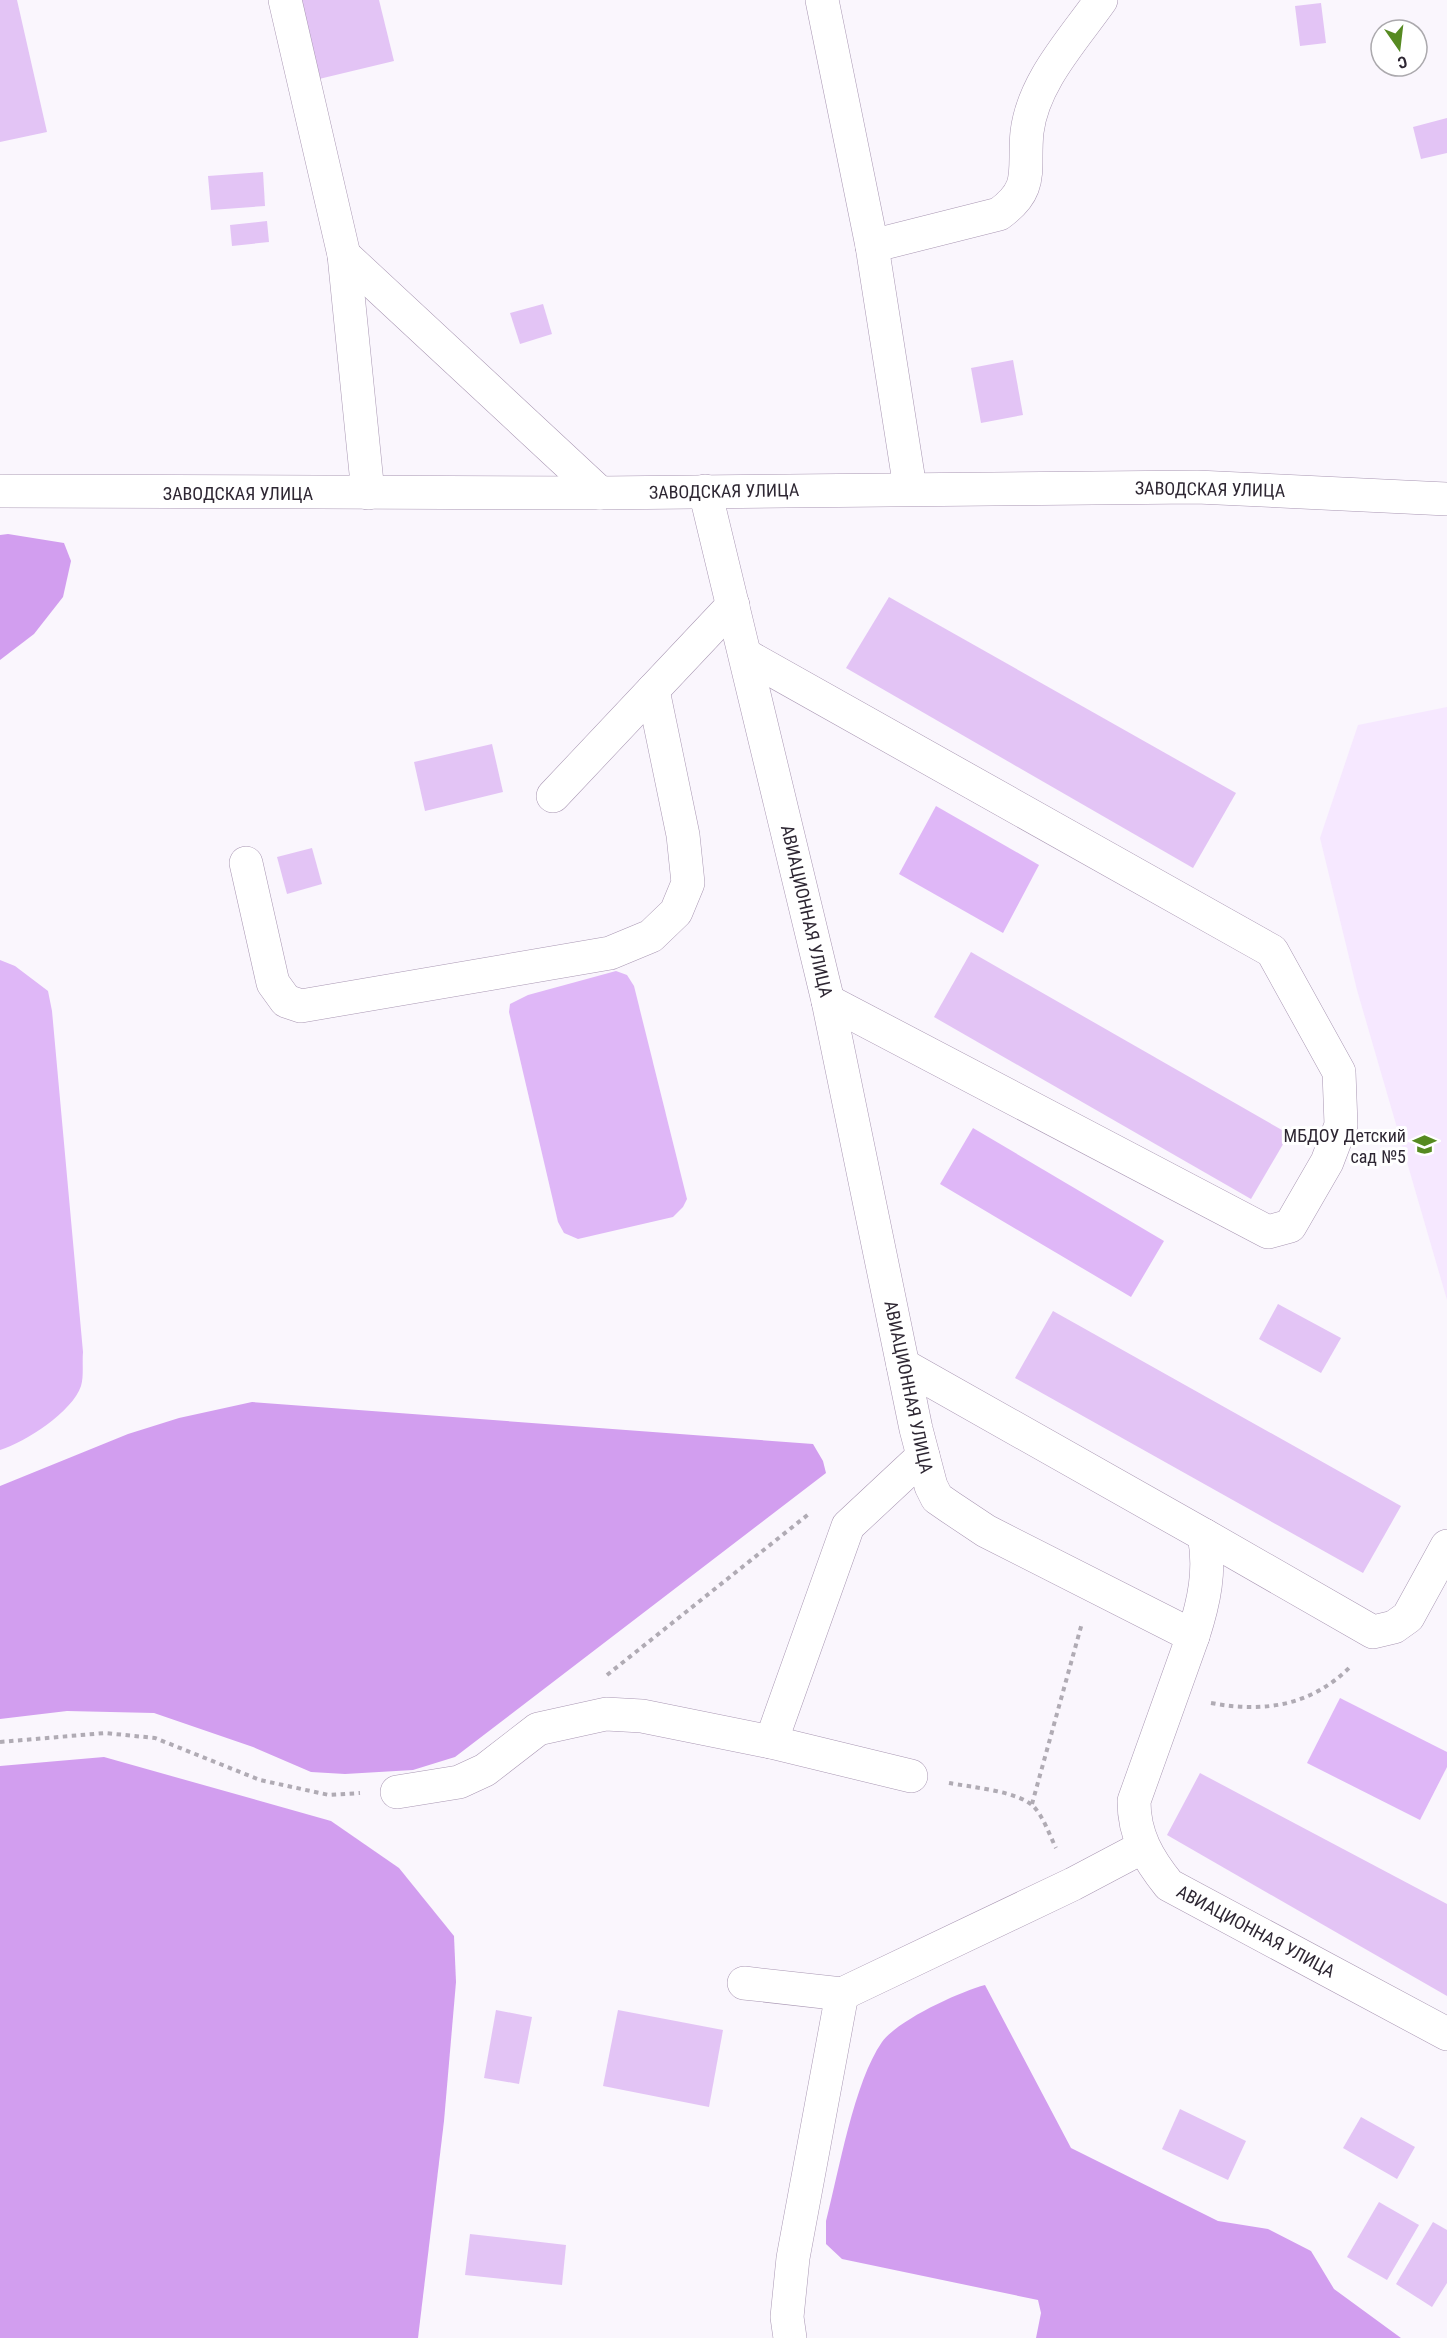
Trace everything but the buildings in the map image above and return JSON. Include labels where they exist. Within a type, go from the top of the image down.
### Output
[{"type":"street","points":[[285,0],[344,255],[368,493]]},
{"type":"street","points":[[822,0],[872,246],[910,488]]},
{"type":"street","points":[[872,246],[999,214],[1014,203],[1023,188],[1028,170],[1027,133],[1035,99],[1101,0]]},
{"type":"street","points":[[344,255],[600,493]]},
{"type":"street","name":"ЗАВОДСКАЯ УЛИЦА","points":[[0,491],[600,493],[705,490],[1197,487],[1447,499]]},
{"type":"street","name":"АВИАЦИОННАЯ УЛИЦА","points":[[705,490],[747,656],[828,1001],[903,1365],[931,1486],[937,1498],[986,1531],[1193,1635],[1134,1801],[1134,1818],[1143,1847],[1169,1885],[1447,2034]]},
{"type":"street","points":[[553,796],[733,605]]},
{"type":"street","points":[[747,656],[1272,951],[1339,1072],[1341,1125],[1327,1162],[1290,1226],[1268,1232],[828,1001]]},
{"type":"street","points":[[246,863],[273,983],[286,1001],[301,1006],[610,953],[651,936],[676,912],[688,883],[683,836],[653,690]]},
{"type":"street","points":[[903,1365],[1373,1632],[1394,1627],[1408,1617],[1447,1546]]},
{"type":"street","points":[[771,1742],[848,1526],[923,1456]]},
{"type":"street","points":[[1193,1635],[1207,1580],[1208,1556],[1204,1535]]},
{"type":"street","points":[[397,1792],[459,1782],[485,1770],[538,1729],[606,1714],[642,1716],[771,1742],[911,1776]]},
{"type":"street","points":[[744,1983],[842,1994],[1072,1884],[1143,1847]]},
{"type":"street","points":[[790,2338],[787,2317],[793,2258],[842,1994]]},
{"type":"path","points":[[603,1677],[815,1509]]},
{"type":"path","points":[[1032,1804],[1092,1585]]},
{"type":"path","points":[[1171,1696],[1245,1710],[1296,1702],[1337,1680],[1363,1654],[1373,1632]]},
{"type":"path","points":[[0,1742],[105,1733],[155,1738],[260,1780],[330,1795],[397,1792]]},
{"type":"path","points":[[911,1776],[1013,1795],[1032,1804],[1042,1818],[1072,1884]]},
{"type":"shaded area","points":[[8,534],[64,543],[71,561],[63,597],[34,634],[0,660],[0,535]]},
{"type":"shaded area","name":"МБДОУ Детский сад №5","points":[[1447,707],[1447,1300],[1357,990],[1320,838],[1358,725]]},
{"type":"shaded area","points":[[936,806],[1039,865],[1003,933],[899,874]]},
{"type":"shaded area","points":[[0,960],[15,966],[48,991],[52,1011],[83,1352],[81,1386],[68,1406],[35,1433],[0,1450]]},
{"type":"shaded area","points":[[616,971],[627,975],[634,986],[687,1199],[673,1217],[578,1239],[564,1233],[558,1222],[509,1012],[510,1004],[528,995]]},
{"type":"shaded area","points":[[973,1128],[1164,1241],[1131,1297],[940,1184]]},
{"type":"shaded area","points":[[252,1402],[813,1444],[823,1461],[826,1473],[455,1757],[413,1770],[345,1774],[311,1772],[253,1747],[154,1713],[67,1711],[0,1719],[0,1486],[128,1434],[179,1418]]},
{"type":"shaded area","points":[[1340,1698],[1447,1752],[1447,1767],[1420,1820],[1307,1763]]},
{"type":"shaded area","points":[[104,1757],[331,1821],[399,1868],[454,1936],[456,1982],[444,2121],[418,2338],[0,2338],[0,1766]]},
{"type":"shaded area","points":[[985,1985],[1071,2148],[1218,2221],[1268,2229],[1311,2251],[1334,2289],[1401,2338],[1036,2338],[1041,2313],[1038,2300],[842,2259],[826,2244],[826,2221],[855,2103],[872,2059],[882,2042],[901,2025],[945,2000]]},
{"type":"place","name":"МБДОУ Детский сад №5","points":[[1424,1145]]}]
